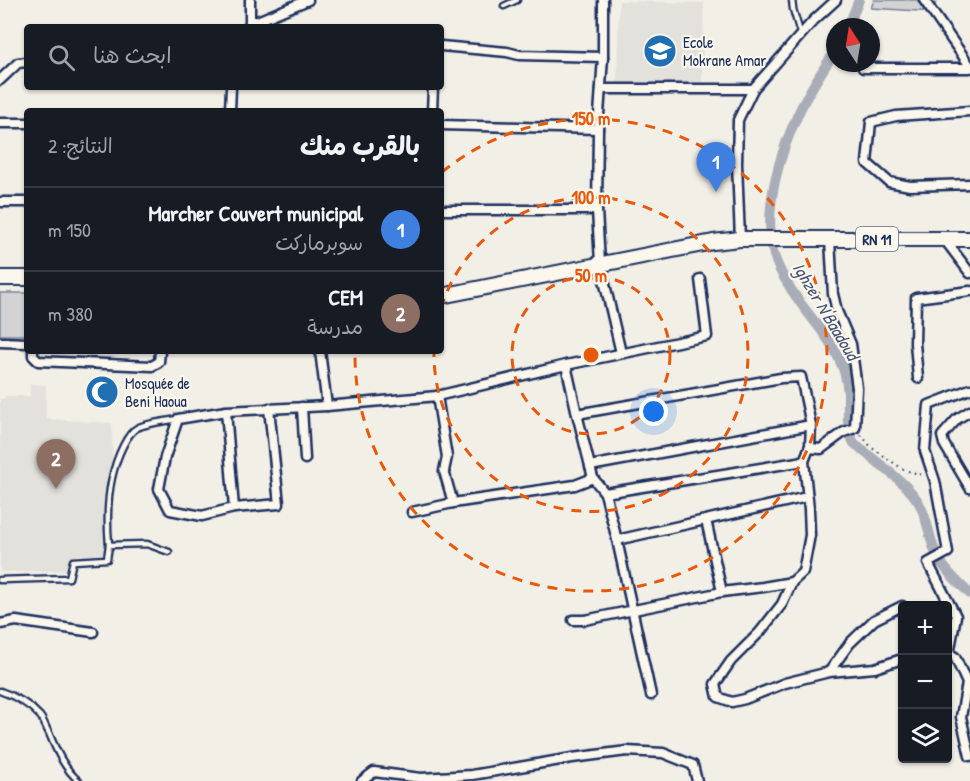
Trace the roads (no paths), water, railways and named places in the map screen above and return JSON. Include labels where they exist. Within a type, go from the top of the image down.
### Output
[{"type":"main road","name":"RN 11","points":[[444,295],[713,242],[745,239],[970,239]]},
{"type":"main road","points":[[0,278],[24,278]]},
{"type":"street","points":[[249,24],[250,0]]},
{"type":"street","points":[[254,24],[308,0]]},
{"type":"street","points":[[603,0],[597,210],[600,263],[621,353]]},
{"type":"street","points":[[745,239],[737,164],[738,120],[753,90],[813,21],[836,0]]},
{"type":"street","points":[[924,0],[970,67]]},
{"type":"street","points":[[444,46],[519,55],[603,57]]},
{"type":"street","points":[[0,80],[18,63],[24,62]]},
{"type":"street","points":[[880,68],[970,67]]},
{"type":"street","points":[[601,89],[753,90]]},
{"type":"street","points":[[230,108],[231,90]]},
{"type":"street","points":[[432,108],[433,90]]},
{"type":"street","points":[[970,111],[896,116],[871,122],[867,163],[889,182],[910,186],[970,183]]},
{"type":"street","points":[[0,123],[24,123]]},
{"type":"street","points":[[444,125],[598,129]]},
{"type":"street","points":[[0,202],[24,202]]},
{"type":"street","points":[[444,210],[597,210]]},
{"type":"street","points":[[809,448],[821,449],[843,432],[855,428],[857,388],[850,344],[833,294],[830,239]]},
{"type":"street","points":[[945,240],[970,273]]},
{"type":"street","points":[[269,408],[279,504],[234,508],[202,516],[170,510],[159,489],[165,457],[178,419],[226,411],[269,408],[327,406],[437,396],[566,365],[707,336],[700,279]]},
{"type":"street","points":[[918,378],[915,298],[970,291]]},
{"type":"street","points":[[0,342],[24,343]]},
{"type":"street","points":[[33,354],[38,361],[152,366],[159,362],[160,354]]},
{"type":"street","points":[[320,354],[327,406]]},
{"type":"street","points":[[566,365],[593,478],[605,493],[651,695]]},
{"type":"street","points":[[577,414],[781,378],[801,377],[811,425],[809,448],[804,461],[810,536],[803,572],[792,582],[782,604],[760,632],[731,661],[715,684],[717,697],[732,702],[785,683],[829,672],[875,668],[898,661]]},
{"type":"street","points":[[948,601],[928,563],[948,552],[934,478],[925,451],[929,405],[970,389]]},
{"type":"street","points":[[437,396],[447,457],[444,471],[453,503]]},
{"type":"street","points":[[302,407],[305,459]]},
{"type":"street","points":[[226,411],[234,508]]},
{"type":"street","points":[[970,411],[957,419],[942,436],[944,444],[970,488]]},
{"type":"street","points":[[590,466],[811,425]]},
{"type":"street","points":[[605,493],[804,461]]},
{"type":"street","points":[[412,512],[453,503],[575,485],[593,478]]},
{"type":"street","points":[[617,540],[807,497]]},
{"type":"street","points":[[706,520],[722,592]]},
{"type":"street","points":[[573,620],[585,620],[722,592],[792,582]]},
{"type":"street","points":[[829,672],[850,643],[874,620],[898,608]]},
{"type":"street","points":[[952,608],[956,616],[952,634]]},
{"type":"street","points":[[0,624],[16,621],[93,632]]},
{"type":"street","points":[[952,655],[955,657],[967,683],[961,717],[970,756]]},
{"type":"street","points":[[362,781],[374,772],[421,778],[472,775],[627,751],[663,753],[693,765],[697,781]]},
{"type":"lane","points":[[504,6],[517,0]]},
{"type":"lane","points":[[792,0],[801,36]]},
{"type":"lane","points":[[0,580],[69,578],[73,561],[107,559],[109,497],[116,461],[136,428],[178,419]]},
{"type":"lane","points":[[109,545],[147,544],[169,552]]},
{"type":"lane","points":[[0,691],[12,695],[29,706],[41,718],[59,755],[79,781]]},
{"type":"waterway","name":"Ighzer N'Baadoud","points":[[852,18],[859,0]]},
{"type":"waterway","name":"Ighzer N'Baadoud","points":[[826,65],[800,110],[780,162],[770,219],[774,255],[794,294],[828,340],[841,363],[848,390],[851,438],[913,495],[922,509],[937,556],[970,594]]},
{"type":"place","name":"Ecole Mokrane Amar","points":[[660,51]]},
{"type":"place","name":"Marcher Couvert municipal","points":[[716,192]]},
{"type":"place","name":"Mosquée de Beni Haoua","points":[[102,392]]},
{"type":"place","name":"CEM","points":[[56,489]]}]
